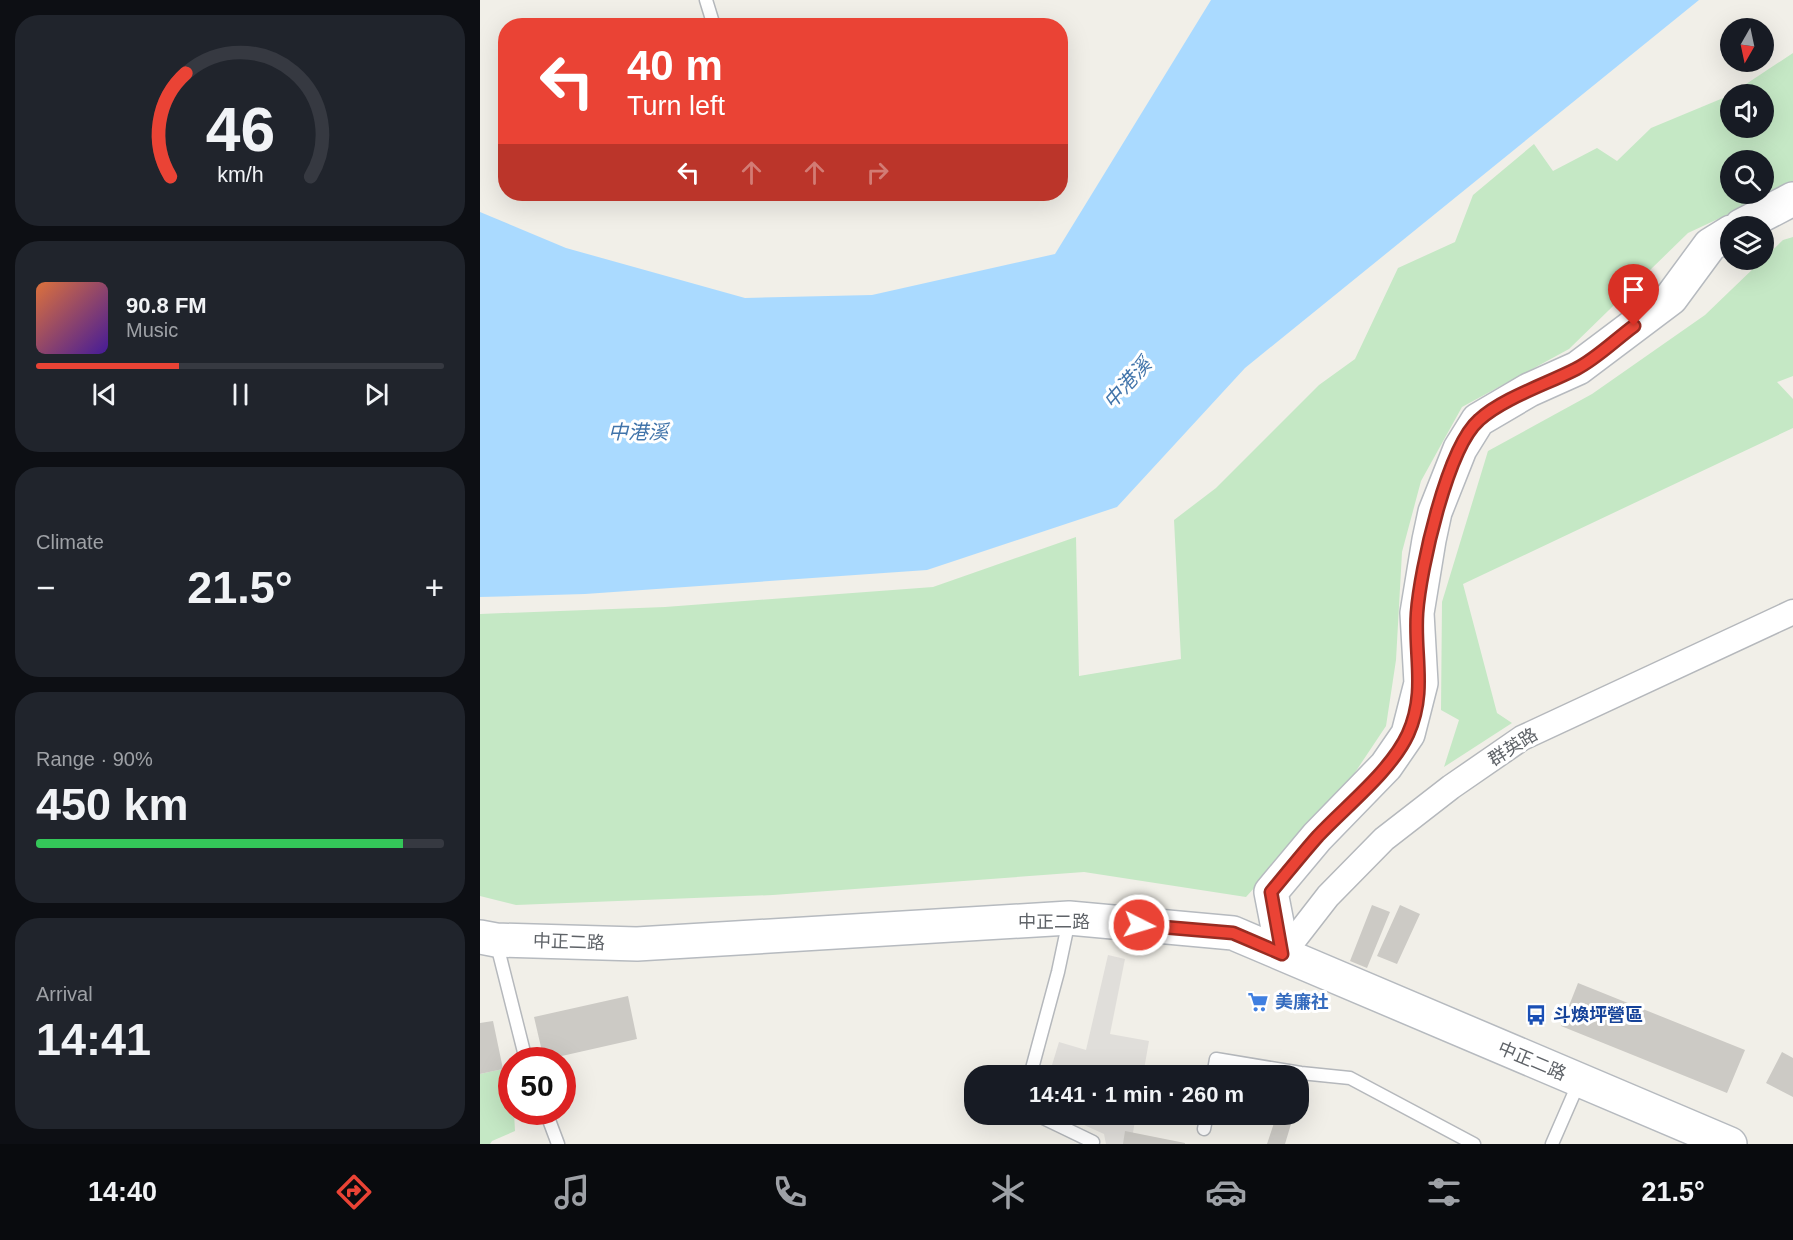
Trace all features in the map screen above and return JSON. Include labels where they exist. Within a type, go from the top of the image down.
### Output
[{"type":"main road","points":[[1760,216],[1793,199]]},
{"type":"main road","points":[[1282,954],[1271,892],[1317,837],[1386,766],[1408,734],[1421,683],[1417,613],[1429,540],[1436,512],[1460,449],[1478,420],[1528,390],[1578,368],[1671,298],[1710,245],[1720,239]]},
{"type":"main road","name":"中正二路","points":[[488,938],[637,944],[1069,918],[1233,933],[1730,1144]]},
{"type":"street","name":"群英路","points":[[1282,954],[1328,896],[1384,839],[1451,787],[1522,738],[1793,612]]},
{"type":"lane","points":[[706,0],[712,18]]},
{"type":"lane","points":[[1033,1065],[1058,972],[1069,918]]},
{"type":"lane","points":[[488,938],[522,1047]]},
{"type":"lane","points":[[1215,1065],[1216,1059],[1250,1065]]},
{"type":"lane","points":[[1309,1075],[1350,1078],[1474,1144]]},
{"type":"lane","points":[[1552,1144],[1579,1081]]},
{"type":"lane","points":[[551,1125],[558,1144]]},
{"type":"lane","points":[[1058,1125],[1093,1142],[1092,1144]]},
{"type":"lane","points":[[1204,1129],[1205,1125]]},
{"type":"shaded area","points":[[1108,955],[1125,959],[1110,1034],[1149,1041],[1145,1065],[1052,1065],[1059,1042],[1086,1050]]},
{"type":"shaded area","points":[[1084,1125],[1134,1125],[1131,1144],[1106,1144],[1104,1134]]},
{"type":"green space","points":[[1793,53],[1793,184],[1774,193],[1774,150],[1720,150],[1720,204],[1750,204],[1720,216],[1720,218],[1688,233],[1569,349],[1462,407],[1421,481],[1402,552],[1396,660],[1386,726],[1344,789],[1246,897],[1084,872],[773,895],[516,905],[480,896],[480,614],[665,607],[933,587],[1076,537],[1079,676],[1181,659],[1174,520],[1216,488],[1319,385],[1355,359],[1398,268],[1455,242],[1473,195],[1534,144],[1553,171],[1597,148],[1617,161],[1651,128],[1720,99],[1720,138],[1774,138],[1774,84],[1746,84],[1764,72],[1774,72],[1774,66]]},
{"type":"green space","points":[[1793,237],[1793,376],[1777,382],[1793,399],[1793,428],[1463,584],[1497,713],[1512,723],[1444,767],[1459,720],[1441,710],[1442,602],[1488,451],[1592,394],[1705,315],[1752,270],[1774,270],[1774,249],[1783,240]]},
{"type":"green space","points":[[498,1070],[498,1125],[515,1125],[515,1131],[490,1144],[480,1144],[480,1074]]},
{"type":"water","name":"中港溪","points":[[1211,0],[1699,0],[1245,368],[1117,507],[927,570],[585,594],[480,597],[480,212],[566,248],[745,298],[872,295],[1055,254]]},
{"type":"building","points":[[1372,905],[1390,912],[1367,968],[1350,961]]},
{"type":"building","points":[[1400,905],[1420,914],[1397,964],[1377,956]]},
{"type":"building","points":[[1578,983],[1745,1050],[1727,1093],[1561,1026]]},
{"type":"building","points":[[628,996],[637,1039],[576,1053],[576,1047],[541,1047],[534,1017]]},
{"type":"building","points":[[493,1021],[498,1047],[498,1070],[480,1074],[480,1023]]},
{"type":"building","points":[[1782,1052],[1793,1058],[1793,1097],[1766,1083]]},
{"type":"building","points":[[1273,1125],[1291,1125],[1285,1144],[1267,1144]]},
{"type":"building","points":[[1125,1131],[1185,1143],[1185,1144],[1123,1144]]},
{"type":"place","name":"美廉社","points":[[1258,1002]]},
{"type":"place","name":"斗煥坪營區","points":[[1536,1015]]},
{"type":"route","points":[[1139,925],[1233,933],[1282,954],[1271,892],[1317,837],[1386,766],[1408,734],[1421,683],[1417,613],[1429,540],[1436,512],[1460,449],[1478,420],[1528,390],[1578,368],[1634,326]]}]
